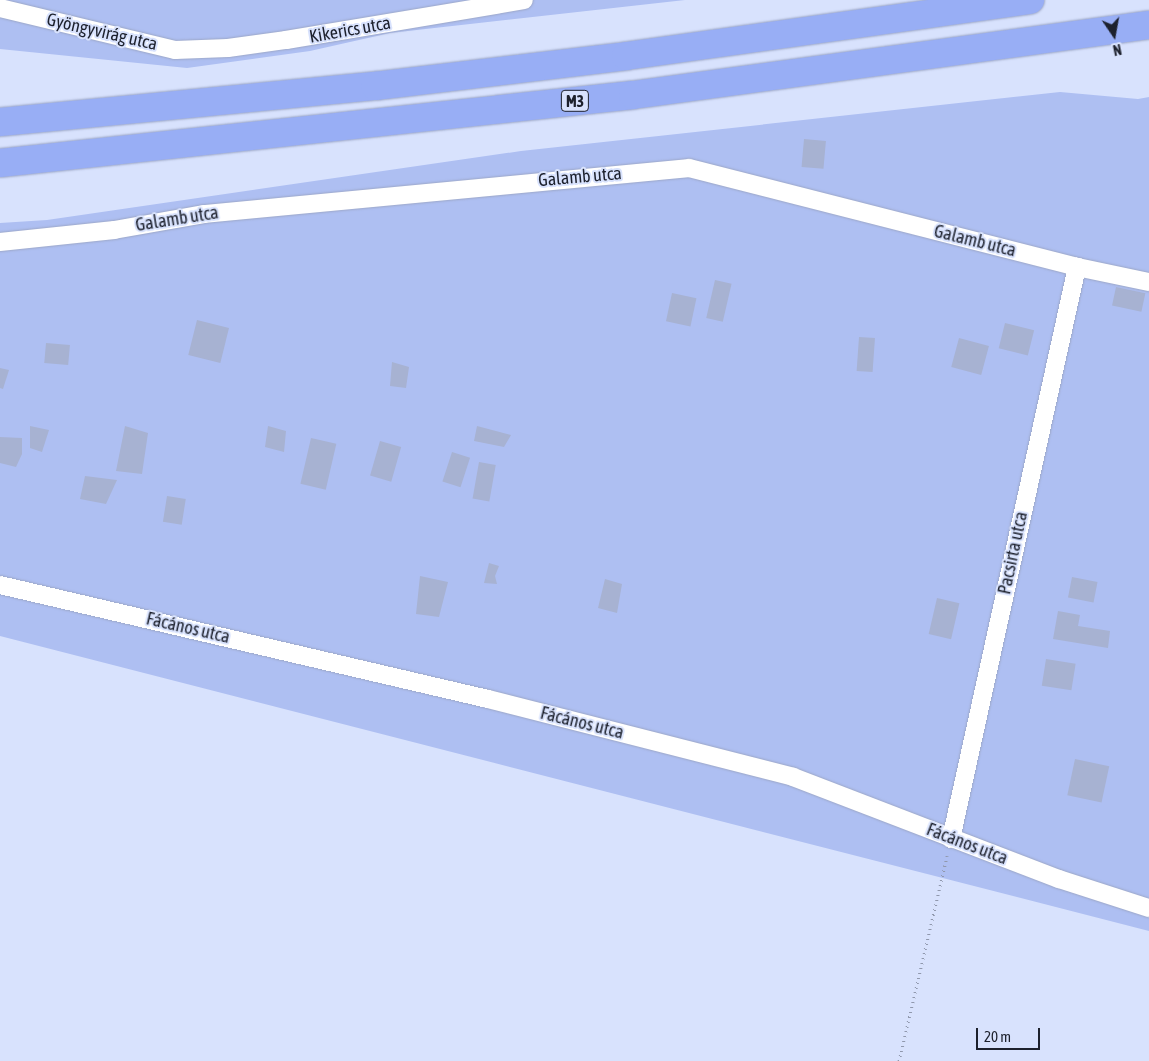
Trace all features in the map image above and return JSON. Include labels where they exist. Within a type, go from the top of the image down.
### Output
[{"type":"highway","name":"M3","points":[[0,122],[395,83],[626,56],[1030,0]]},
{"type":"highway","name":"M3","points":[[0,163],[633,95],[1149,25]]},
{"type":"street","name":"Kikerics utca","points":[[175,50],[228,48],[286,40],[524,0]]},
{"type":"street","name":"Gyöngyvirág utca","points":[[0,8],[175,50]]},
{"type":"street","name":"Galamb utca","points":[[0,242],[114,230],[204,214],[689,168],[1077,267],[1149,282]]},
{"type":"street","name":"Pacsirta utca","points":[[951,839],[1077,267]]},
{"type":"street","name":"Fácános utca","points":[[0,585],[488,699],[793,776],[951,839],[1149,908]]},
{"type":"path","points":[[899,1061],[951,839]]},
{"type":"shaded area","points":[[0,0],[685,0],[390,33],[310,51],[187,68],[0,49]]},
{"type":"shaded area","points":[[1060,92],[1138,99],[1149,97],[1149,931],[0,636],[0,223],[47,220],[521,151]]},
{"type":"building","points":[[804,139],[826,141],[823,169],[802,167]]},
{"type":"building","points":[[715,280],[732,284],[723,322],[706,318]]},
{"type":"building","points":[[1116,287],[1145,293],[1141,312],[1112,306]]},
{"type":"building","points":[[672,293],[696,298],[690,327],[666,321]]},
{"type":"building","points":[[197,320],[229,328],[220,363],[188,355]]},
{"type":"building","points":[[1005,323],[1034,330],[1028,355],[999,348]]},
{"type":"building","points":[[859,337],[875,338],[873,372],[857,371]]},
{"type":"building","points":[[959,338],[989,346],[981,375],[951,367]]},
{"type":"building","points":[[46,343],[70,345],[68,365],[44,363]]},
{"type":"building","points":[[392,362],[409,367],[406,388],[390,386]]},
{"type":"building","points":[[0,368],[9,370],[3,389],[0,388]]},
{"type":"building","points":[[30,426],[49,430],[42,452],[30,448]]},
{"type":"building","points":[[125,426],[148,433],[142,474],[116,471]]},
{"type":"building","points":[[268,426],[286,431],[284,452],[265,447]]},
{"type":"building","points":[[477,426],[511,435],[504,447],[474,441]]},
{"type":"building","points":[[0,437],[22,438],[22,454],[16,467],[0,463]]},
{"type":"building","points":[[311,438],[336,444],[326,490],[300,484]]},
{"type":"building","points":[[380,441],[401,447],[391,482],[370,476]]},
{"type":"building","points":[[452,452],[470,458],[460,487],[442,481]]},
{"type":"building","points":[[479,462],[496,465],[489,501],[473,498]]},
{"type":"building","points":[[85,476],[117,480],[106,504],[80,499]]},
{"type":"building","points":[[167,496],[186,499],[182,525],[163,522]]},
{"type":"building","points":[[489,563],[499,566],[495,576],[497,584],[484,583]]},
{"type":"building","points":[[420,576],[448,582],[439,617],[416,614]]},
{"type":"building","points":[[1072,577],[1098,582],[1094,603],[1068,598]]},
{"type":"building","points":[[605,579],[622,584],[617,613],[598,608]]},
{"type":"building","points":[[937,598],[959,603],[951,639],[929,634]]},
{"type":"building","points":[[1058,611],[1080,615],[1078,626],[1110,631],[1108,648],[1053,639]]},
{"type":"building","points":[[1046,659],[1076,664],[1071,690],[1042,686]]},
{"type":"building","points":[[1075,759],[1109,766],[1102,802],[1067,795]]}]
